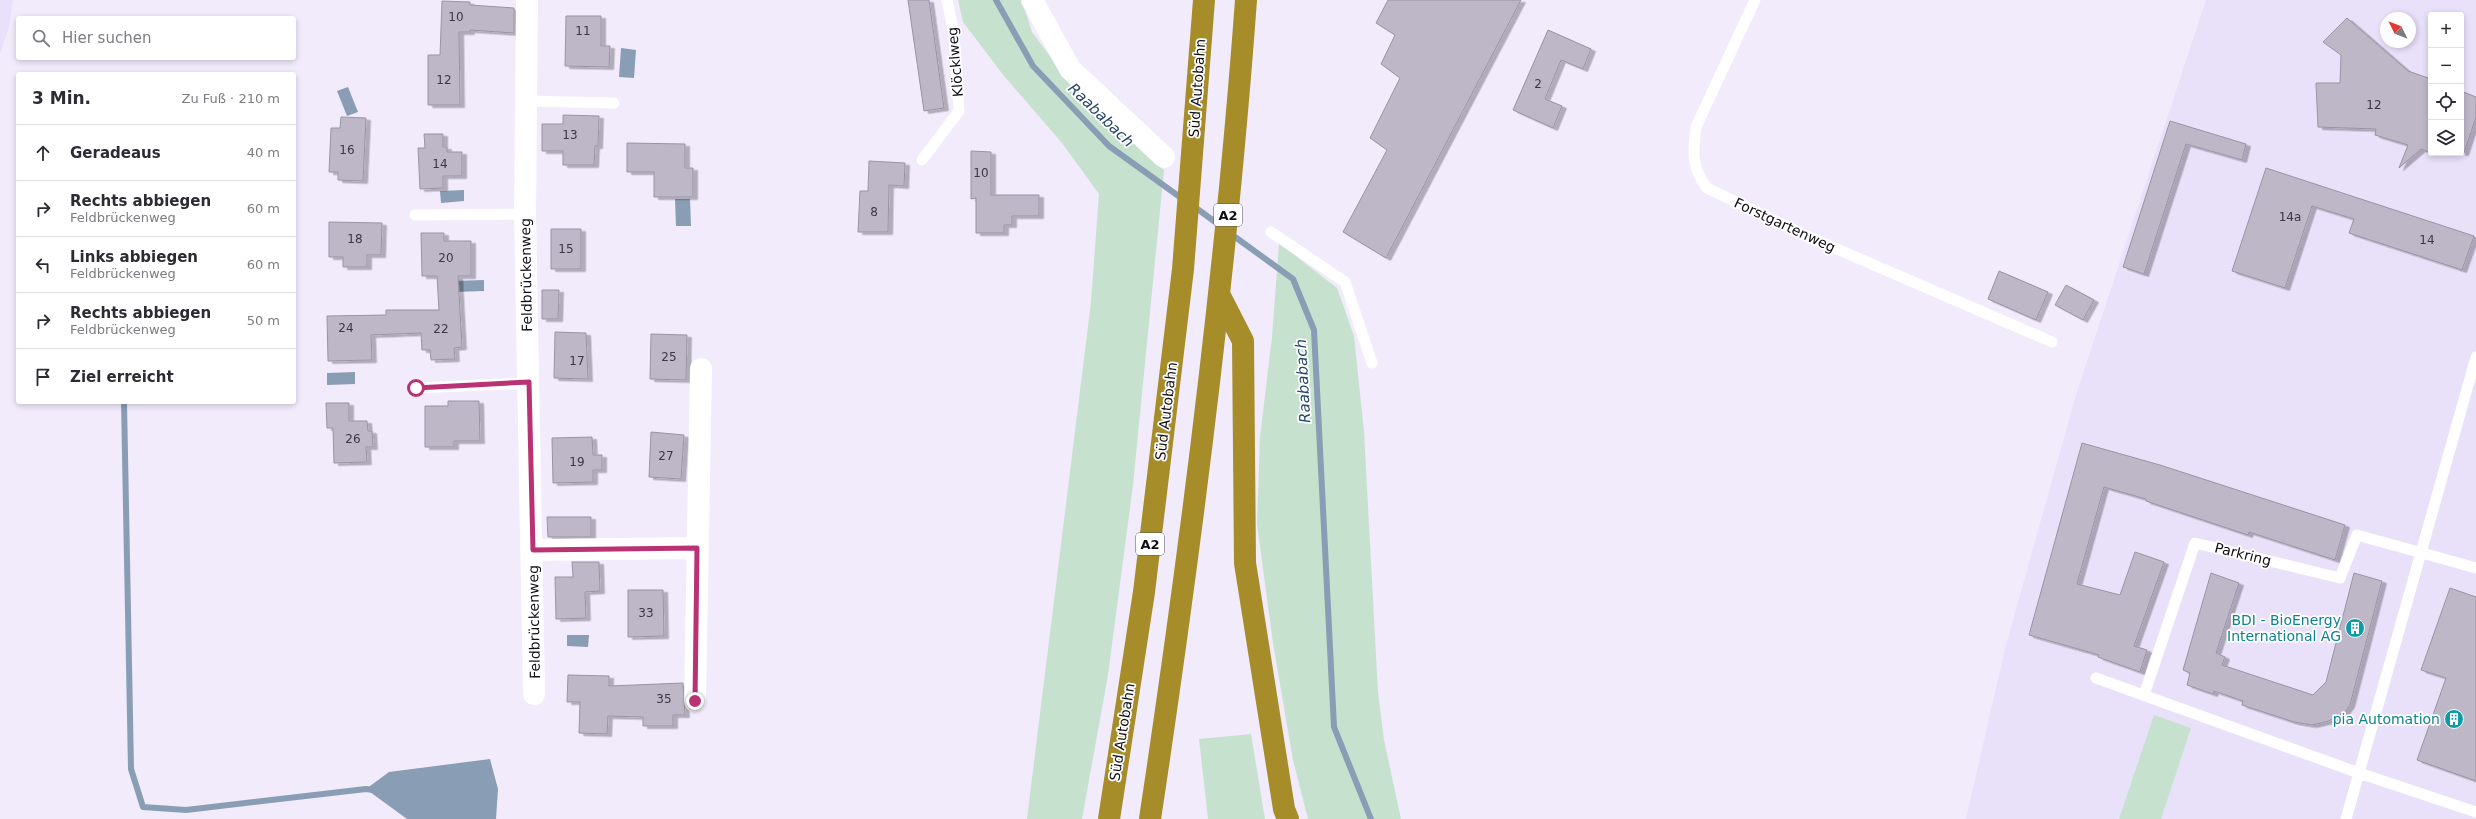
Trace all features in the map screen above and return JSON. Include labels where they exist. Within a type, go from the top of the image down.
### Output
[{"type":"highway","name":"Süd Autobahn","points":[[1109,819],[1144,592],[1183,269],[1204,0]]},
{"type":"highway","name":"A2","points":[[1150,819],[1183,602],[1220,296],[1236,133],[1246,0]]},
{"type":"highway","points":[[1220,296],[1243,341],[1246,563],[1284,809],[1288,819]]},
{"type":"street","name":"Feldbrückenweg","points":[[527,0],[525,214],[533,550],[534,694]]},
{"type":"street","points":[[1032,0],[1070,70],[1164,157]]},
{"type":"street","points":[[695,701],[701,369]]},
{"type":"street","name":"Feldbrückenweg","points":[[533,550],[697,548]]},
{"type":"lane","name":"Klöcklweg","points":[[922,160],[959,111],[954,34],[947,0]]},
{"type":"lane","name":"Forstgartenweg","points":[[1755,0],[1696,128],[1694,150],[1697,174],[1707,188],[1807,236],[2052,342]]},
{"type":"lane","points":[[527,101],[614,103]]},
{"type":"lane","points":[[415,215],[525,214]]},
{"type":"lane","points":[[1271,232],[1345,282],[1372,363]]},
{"type":"lane","points":[[2346,819],[2419,554],[2476,357]]},
{"type":"lane","points":[[416,388],[529,382]]},
{"type":"lane","name":"Parkring","points":[[2144,695],[2195,543],[2340,578],[2357,535],[2419,554],[2476,568]]},
{"type":"lane","points":[[2096,678],[2359,773],[2476,812]]},
{"type":"shaded area","points":[[0,0],[13,0],[9,27],[0,54]]},
{"type":"shaded area","points":[[2206,0],[2476,0],[2476,819],[1966,819],[2005,649],[2076,395]]},
{"type":"green space","points":[[958,0],[1022,0],[1032,32],[1058,67],[1131,141],[1164,170],[1133,485],[1108,675],[1082,819],[1027,819],[1091,302],[1099,194],[1062,143],[1004,76],[963,22]]},
{"type":"green space","points":[[1279,243],[1337,288],[1354,336],[1364,432],[1378,692],[1384,740],[1401,819],[1308,819],[1293,760],[1273,643],[1257,524],[1260,437],[1272,337]]},
{"type":"green space","points":[[2154,715],[2191,728],[2161,819],[2119,819]]},
{"type":"green space","points":[[1251,734],[1265,819],[1208,819],[1199,739]]},
{"type":"water","points":[[621,48],[636,50],[634,78],[619,77]]},
{"type":"water","points":[[348,87],[358,112],[347,116],[337,91]]},
{"type":"water","points":[[464,190],[464,201],[441,203],[440,191]]},
{"type":"water","points":[[675,199],[690,199],[691,226],[676,226]]},
{"type":"water","points":[[484,280],[484,291],[454,292],[453,281]]},
{"type":"water","points":[[355,372],[355,384],[327,385],[327,373]]},
{"type":"water","points":[[567,635],[589,635],[588,647],[567,646]]},
{"type":"water","points":[[490,759],[498,789],[496,819],[407,819],[366,789],[389,772]]},
{"type":"building","points":[[908,0],[929,0],[944,108],[924,111]]},
{"type":"building","points":[[1388,0],[1521,0],[1386,258],[1343,232],[1387,150],[1370,138],[1400,78],[1381,64],[1395,35],[1376,23]]},
{"type":"building","points":[[442,1],[470,2],[470,5],[514,8],[514,33],[470,30],[470,32],[459,32],[460,105],[428,105],[428,55],[440,55]]},
{"type":"building","points":[[566,16],[601,16],[601,46],[610,46],[609,67],[565,66]]},
{"type":"building","points":[[2347,18],[2408,71],[2428,78],[2428,152],[2421,149],[2399,168],[2408,145],[2375,135],[2376,129],[2318,127],[2316,83],[2340,83],[2341,55],[2323,42]]},
{"type":"building","points":[[1548,30],[1591,49],[1583,69],[1561,60],[1545,99],[1562,106],[1553,128],[1513,110]]},
{"type":"building","points":[[2464,92],[2476,97],[2476,117],[2464,153]]},
{"type":"building","points":[[563,115],[599,116],[598,146],[595,146],[594,165],[563,165],[563,151],[542,151],[542,124],[563,124]]},
{"type":"building","points":[[341,117],[366,118],[363,181],[338,180],[338,172],[329,172],[331,128],[340,128]]},
{"type":"building","points":[[2170,121],[2246,144],[2242,160],[2186,144],[2144,274],[2123,267]]},
{"type":"building","points":[[424,134],[443,134],[443,147],[447,147],[447,152],[462,152],[462,176],[443,176],[443,188],[420,189],[418,148],[425,148]]},
{"type":"building","points":[[627,143],[685,144],[685,168],[693,168],[693,197],[654,197],[654,172],[627,172]]},
{"type":"building","points":[[971,151],[991,152],[991,195],[1039,195],[1039,216],[1012,216],[1012,225],[1004,225],[1004,233],[976,233],[976,198],[971,199]]},
{"type":"building","points":[[869,161],[905,163],[904,186],[889,185],[888,232],[858,232],[860,191],[868,191]]},
{"type":"building","points":[[2266,168],[2474,236],[2462,270],[2349,233],[2354,219],[2312,206],[2285,288],[2232,271]]},
{"type":"building","points":[[329,222],[382,223],[381,255],[367,255],[367,267],[343,267],[343,257],[329,257]]},
{"type":"building","points":[[551,229],[581,229],[581,269],[551,269]]},
{"type":"building","points":[[421,233],[444,233],[444,241],[471,241],[471,276],[458,276],[462,347],[454,348],[455,359],[431,360],[430,350],[422,350],[421,333],[371,335],[372,360],[328,361],[327,316],[386,315],[386,310],[439,310],[437,276],[422,276]]},
{"type":"building","points":[[1999,271],[2048,292],[2036,320],[1988,299]]},
{"type":"building","points":[[2066,285],[2094,300],[2083,320],[2055,305]]},
{"type":"building","points":[[542,290],[559,290],[558,319],[542,319]]},
{"type":"building","points":[[555,332],[586,333],[588,379],[554,378]]},
{"type":"building","points":[[651,334],[687,335],[686,380],[650,379]]},
{"type":"building","points":[[448,401],[479,401],[480,441],[454,441],[454,447],[425,447],[425,406],[448,406]]},
{"type":"building","points":[[326,403],[349,403],[349,421],[367,421],[368,431],[372,431],[373,447],[366,447],[367,462],[334,463],[333,428],[327,428]]},
{"type":"building","points":[[651,432],[684,435],[681,479],[649,477]]},
{"type":"building","points":[[592,437],[593,455],[602,455],[602,470],[593,470],[593,482],[553,483],[552,438]]},
{"type":"building","points":[[2082,443],[2160,465],[2345,525],[2335,560],[2249,532],[2248,535],[2146,501],[2146,499],[2104,487],[2077,584],[2120,595],[2135,552],[2164,562],[2134,646],[2147,650],[2140,672],[2098,657],[2099,655],[2029,635]]},
{"type":"building","points":[[547,517],[591,517],[591,537],[548,537]]},
{"type":"building","points":[[572,562],[599,562],[600,591],[585,592],[586,618],[556,619],[555,577],[573,577]]},
{"type":"building","name":"BDI - BioEnergy International AG","points":[[2211,573],[2239,583],[2216,653],[2225,657],[2222,665],[2313,695],[2326,682],[2354,573],[2382,581],[2350,705],[2345,712],[2329,721],[2312,725],[2294,722],[2242,705],[2243,701],[2214,691],[2213,694],[2187,685],[2190,673],[2183,670]]},
{"type":"building","name":"pia Automation","points":[[2450,588],[2476,597],[2476,781],[2417,760],[2446,678],[2421,670]]},
{"type":"building","points":[[628,590],[663,590],[664,636],[628,637]]},
{"type":"building","points":[[568,675],[609,676],[609,686],[683,683],[685,715],[673,715],[673,726],[643,726],[643,717],[608,716],[607,734],[579,733],[580,702],[567,702]]},
{"type":"waterway","name":"Raababach","points":[[996,0],[1033,66],[1109,146],[1184,200]]},
{"type":"waterway","name":"Raababach","points":[[1192,205],[1222,227]]},
{"type":"waterway","name":"Raababach","points":[[1231,234],[1293,279],[1314,330],[1334,727],[1371,819]]},
{"type":"waterway","points":[[124,404],[131,769],[143,807],[186,810],[366,789],[373,790]]},
{"type":"place","name":"BDI - BioEnergy International AG","points":[[2355,628]]},
{"type":"place","name":"pia Automation","points":[[2454,719]]},
{"type":"route","points":[[416,388],[529,382],[533,550],[697,548],[695,701]]}]
